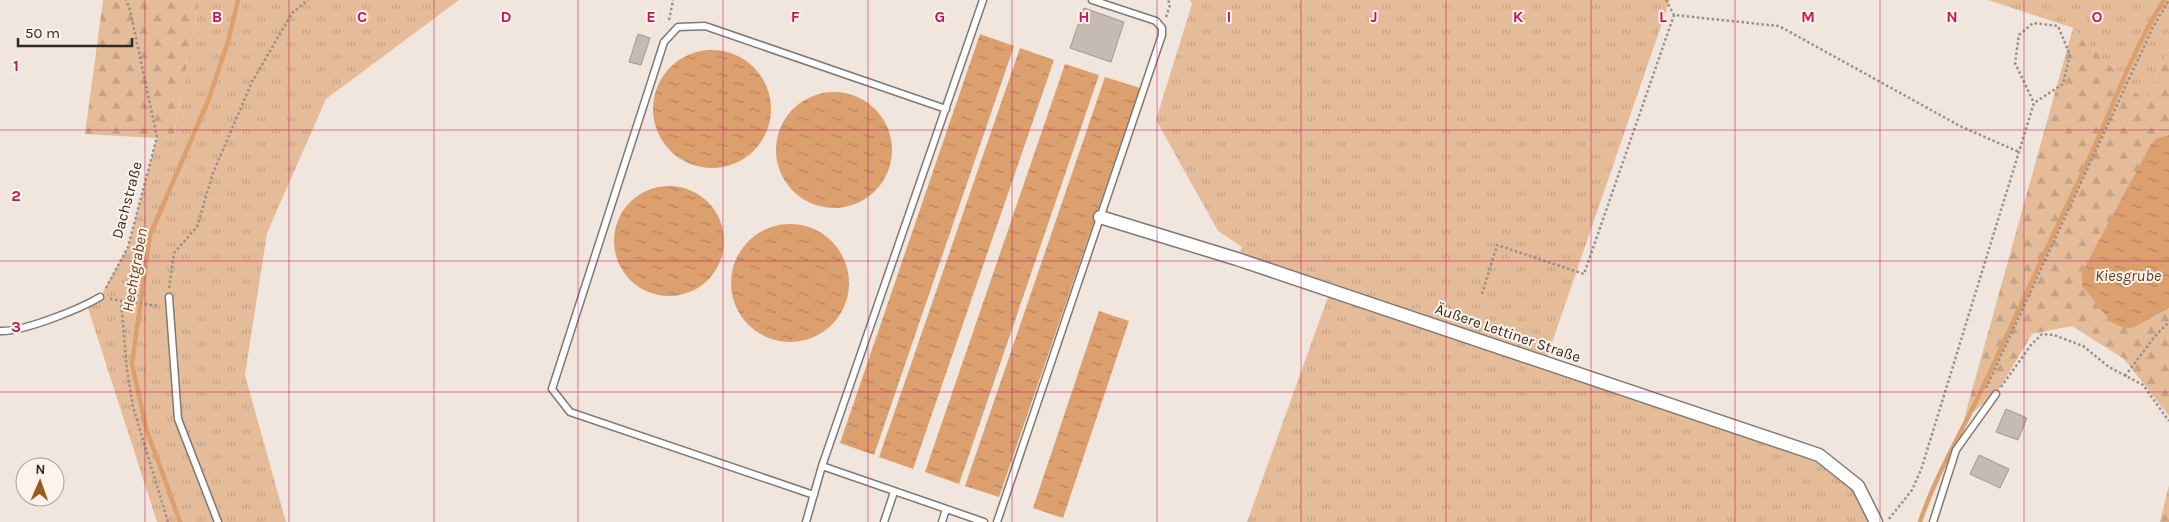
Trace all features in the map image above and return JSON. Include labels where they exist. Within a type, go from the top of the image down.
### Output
[{"type":"street","name":"Äußere Lettiner Straße","points":[[1100,216],[1246,262],[1819,454],[1858,486],[1876,522]]},
{"type":"lane","points":[[806,522],[822,466],[983,0]]},
{"type":"lane","points":[[997,522],[1162,35],[1162,28],[1156,21],[1092,0]]},
{"type":"lane","points":[[814,496],[570,412],[552,389],[664,42],[678,28],[704,26],[946,109]]},
{"type":"lane","points":[[0,330],[8,331],[43,320],[87,305],[100,297]]},
{"type":"lane","points":[[169,297],[178,419],[218,522]]},
{"type":"lane","points":[[1933,522],[1956,450],[1996,394]]},
{"type":"lane","points":[[822,466],[984,522]]},
{"type":"lane","points":[[884,522],[894,492]]},
{"type":"lane","points":[[942,522],[946,509]]},
{"type":"path","name":"Dachstraße","points":[[100,297],[128,247],[157,137],[130,10],[126,0]]},
{"type":"path","points":[[169,297],[169,282],[174,253],[197,227],[213,173],[252,82],[292,14],[308,0]]},
{"type":"path","points":[[1162,28],[1170,5],[1168,0]]},
{"type":"path","points":[[1482,294],[1497,245],[1584,274],[1674,15],[1666,0]]},
{"type":"path","points":[[1986,389],[2153,27],[2169,0]]},
{"type":"path","points":[[1674,15],[1779,26],[1960,126],[2019,152]]},
{"type":"path","points":[[1883,522],[1890,519],[1912,490],[1921,470],[2034,103],[2063,84],[2070,55],[2058,26],[2033,23],[2019,35],[2016,63],[2034,103]]},
{"type":"path","points":[[100,297],[156,306]]},
{"type":"path","points":[[121,300],[132,406],[168,522]]},
{"type":"path","points":[[2126,376],[2156,335],[2169,322]]},
{"type":"path","points":[[1996,394],[2031,345],[2042,334],[2054,335],[2083,346],[2109,367],[2142,385],[2169,421]]},
{"type":"green space","points":[[103,0],[199,0],[173,139],[85,134]]},
{"type":"green space","points":[[199,0],[459,0],[326,99],[267,233],[245,375],[286,522],[157,522],[87,305],[100,297],[128,247],[157,137],[173,139]]},
{"type":"green space","points":[[1190,0],[1670,0],[1546,360],[1814,457],[1850,482],[1870,522],[1247,522],[1328,297],[1241,267],[1237,259],[1242,247],[1218,231],[1156,120],[1192,4]]},
{"type":"green space","points":[[1988,0],[2169,0],[2169,49],[2145,103],[2073,28]]},
{"type":"green space","points":[[2073,28],[2145,102],[2169,49],[2169,135],[2157,138],[2112,323],[2126,329],[2135,327],[2169,308],[2169,416],[2124,359],[2072,326],[2032,334],[1996,394],[1964,419]]},
{"type":"green space","points":[[2169,485],[2169,522],[2160,522]]},
{"type":"water","points":[[980,34],[1014,46],[874,455],[840,443]]},
{"type":"water","points":[[1020,48],[1054,60],[913,469],[879,457]]},
{"type":"water","points":[[712,50],[724,51],[735,55],[754,67],[766,86],[770,97],[770,121],[766,132],[754,151],[735,163],[724,167],[712,168],[700,167],[689,163],[670,151],[658,132],[654,121],[653,109],[654,97],[658,86],[670,67],[689,55],[700,51]]},
{"type":"water","points":[[1065,64],[1099,75],[959,484],[925,472]]},
{"type":"water","points":[[1105,77],[1140,88],[999,497],[965,486]]},
{"type":"water","points":[[834,92],[856,96],[875,109],[888,128],[892,150],[888,172],[875,191],[856,204],[834,208],[812,204],[793,191],[780,172],[776,150],[780,128],[793,109],[812,96]]},
{"type":"water","name":"Kiesgrube","points":[[2169,135],[2169,308],[2135,327],[2126,329],[2112,323],[2082,286],[2082,272],[2151,144],[2157,138]]},
{"type":"water","points":[[669,186],[690,190],[708,202],[720,220],[724,241],[720,262],[708,280],[690,292],[669,296],[648,292],[630,280],[618,262],[614,241],[618,220],[630,202],[648,190]]},
{"type":"water","points":[[790,224],[813,228],[832,241],[845,260],[849,283],[845,306],[832,325],[813,338],[790,342],[767,338],[748,325],[735,306],[731,283],[735,260],[748,241],[767,228]]},
{"type":"water","points":[[1099,311],[1129,321],[1063,518],[1033,508]]},
{"type":"building","points":[[1084,8],[1124,22],[1111,62],[1070,48]]},
{"type":"building","points":[[638,34],[650,38],[641,65],[629,62]]},
{"type":"building","points":[[2006,409],[2027,418],[2018,440],[1996,432]]},
{"type":"building","points":[[1979,455],[2009,469],[2000,488],[1970,474]]},
{"type":"waterway","name":"Hechtgraben","points":[[180,522],[146,428],[132,364],[150,235],[208,101],[228,42],[238,0]]},
{"type":"waterway","points":[[1920,522],[1942,469],[1984,385],[2044,256],[2140,43],[2164,0]]}]
